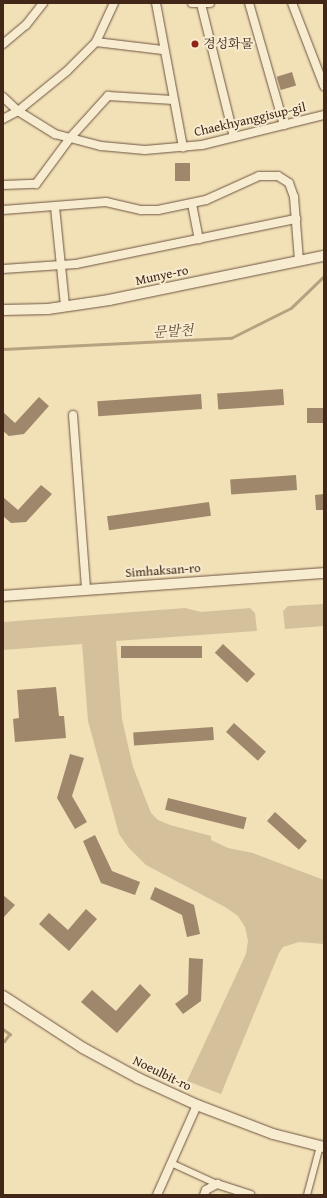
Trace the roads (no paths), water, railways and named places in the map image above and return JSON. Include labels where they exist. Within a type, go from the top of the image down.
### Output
[{"type":"street","points":[[3,44],[26,25],[43,3]]},
{"type":"street","points":[[3,119],[18,111],[67,71],[96,42],[114,3]]},
{"type":"street","points":[[156,3],[163,50],[183,147]]},
{"type":"street","points":[[210,3],[197,3],[234,137]]},
{"type":"street","points":[[249,3],[284,125]]},
{"type":"street","points":[[292,3],[324,86]]},
{"type":"street","points":[[96,42],[163,50]]},
{"type":"street","points":[[3,185],[36,184],[70,138],[108,96],[173,100]]},
{"type":"street","name":"Chaekhyanggisup-gil","points":[[3,97],[18,111],[55,134],[101,146],[145,150],[183,147],[234,137],[324,115]]},
{"type":"street","points":[[3,210],[106,202],[150,211],[192,204],[206,200],[250,179],[278,176],[284,178],[292,189],[299,260]]},
{"type":"street","points":[[192,204],[199,239]]},
{"type":"street","points":[[55,207],[65,306]]},
{"type":"street","points":[[3,269],[62,265],[296,219]]},
{"type":"street","name":"Munye-ro","points":[[3,310],[65,306],[109,300],[324,256]]},
{"type":"street","points":[[73,415],[86,589]]},
{"type":"street","name":"Simhaksan-ro","points":[[3,596],[324,573]]},
{"type":"street","name":"Noeulbit-ro","points":[[3,996],[83,1048],[197,1105],[273,1134],[322,1147]]},
{"type":"street","points":[[157,1195],[197,1105]]},
{"type":"street","points":[[307,1195],[322,1147]]},
{"type":"street","points":[[171,1163],[217,1184],[250,1195]]},
{"type":"street","points":[[204,1195],[206,1190],[217,1184]]},
{"type":"waterway","name":"문발천","points":[[3,349],[231,338],[291,308],[324,276]]},
{"type":"waterway","points":[[3,1029],[10,1034],[5,1041]]},
{"type":"place","name":"경성화물","points":[[195,44]]}]
